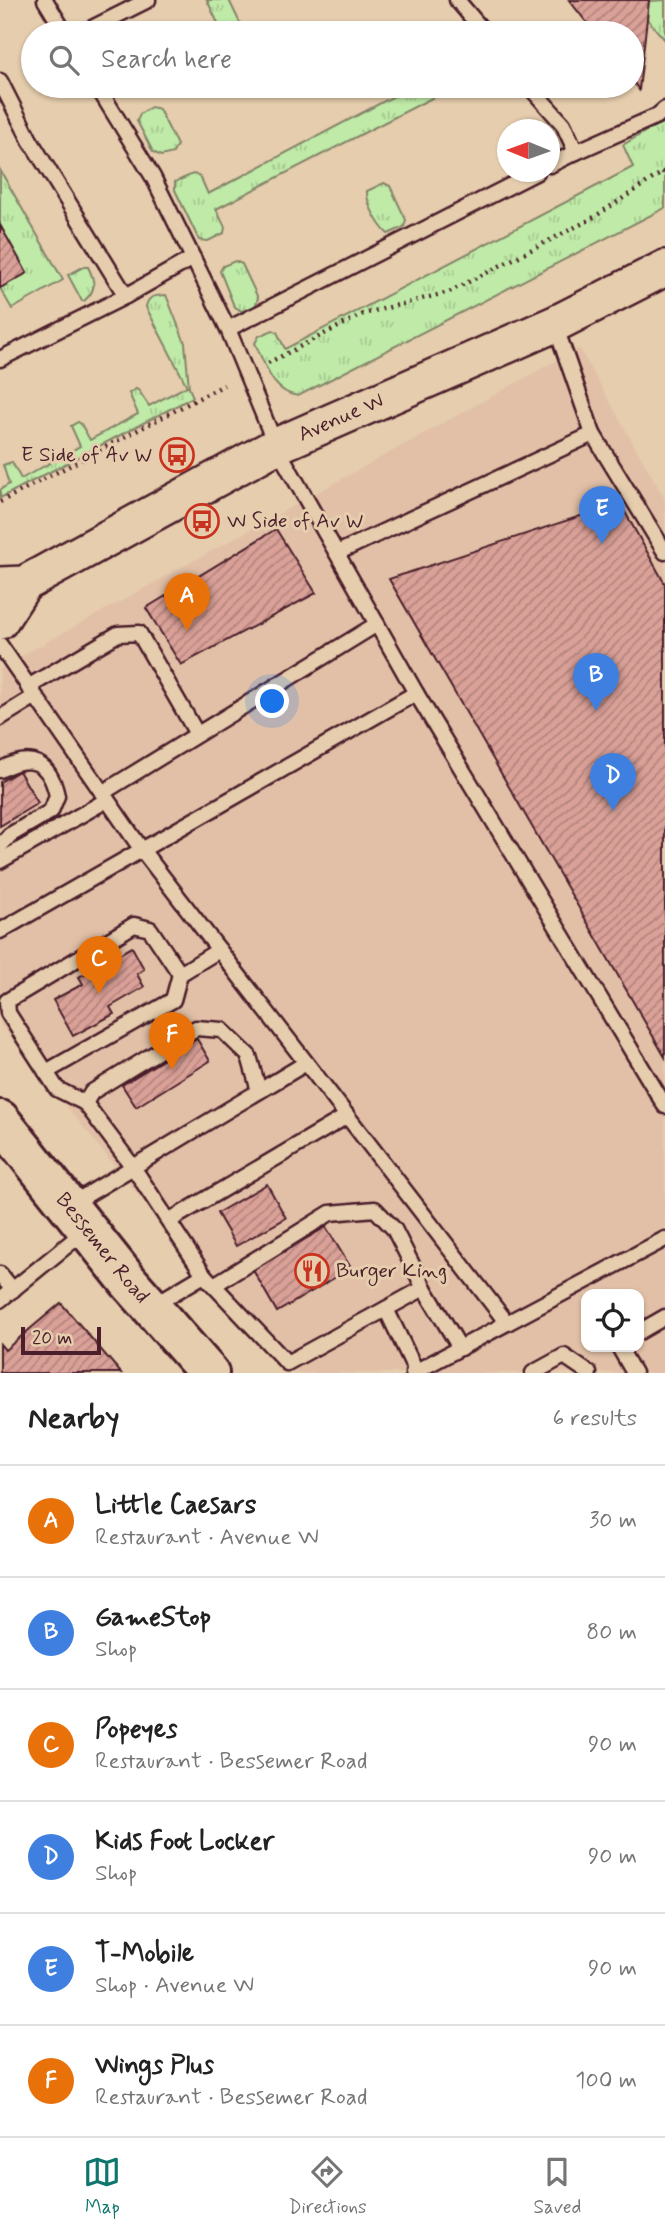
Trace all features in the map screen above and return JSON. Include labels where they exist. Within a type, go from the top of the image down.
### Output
[{"type":"main road","name":"Bessemer Road","points":[[0,1120],[78,1218],[209,1373]]},
{"type":"street","name":"Avenue W","points":[[0,621],[7,584],[276,446],[555,324],[665,268]]},
{"type":"lane","points":[[45,0],[58,21]]},
{"type":"lane","points":[[106,21],[148,0]]},
{"type":"lane","points":[[457,0],[475,21]]},
{"type":"lane","points":[[0,81],[30,140],[126,296]]},
{"type":"lane","points":[[104,98],[153,177],[193,258],[228,329],[276,446],[416,694],[665,1106]]},
{"type":"lane","points":[[540,98],[563,124],[576,152]]},
{"type":"lane","points":[[560,160],[657,116],[665,109]]},
{"type":"lane","points":[[228,329],[517,182]]},
{"type":"lane","points":[[0,359],[126,296],[193,258]]},
{"type":"lane","points":[[555,324],[593,434],[658,527],[665,552]]},
{"type":"lane","points":[[337,553],[593,434]]},
{"type":"lane","points":[[0,861],[68,823],[197,734],[377,624]]},
{"type":"lane","points":[[0,718],[31,692],[118,634],[139,633],[197,734]]},
{"type":"lane","points":[[0,645],[142,850],[507,1323]]},
{"type":"lane","points":[[0,931],[416,694]]},
{"type":"lane","points":[[0,770],[20,760],[31,760],[50,774],[57,796],[51,811],[10,835],[0,846]]},
{"type":"lane","points":[[180,974],[150,929],[134,925],[8,1001],[8,1013],[57,1089],[85,1103],[133,1167],[209,1280],[287,1363],[424,1288]]},
{"type":"lane","points":[[46,1072],[173,1000],[180,974],[219,950]]},
{"type":"lane","points":[[85,1103],[92,1092],[196,1028],[222,1030],[248,1056],[259,1091]]},
{"type":"lane","points":[[0,1300],[13,1290],[78,1218],[133,1167],[306,1063]]},
{"type":"lane","points":[[169,1222],[348,1116]]},
{"type":"lane","points":[[151,1306],[209,1280],[330,1213],[375,1209],[394,1230],[424,1288],[460,1348]]},
{"type":"lane","points":[[585,1289],[665,1239]]},
{"type":"lane","points":[[0,1273],[13,1290]]},
{"type":"lane","points":[[386,1309],[415,1372],[507,1323],[581,1291]]},
{"type":"lane","points":[[644,1329],[665,1317]]},
{"type":"lane","points":[[622,1352],[634,1373]]},
{"type":"lane","points":[[533,1373],[564,1356],[589,1373]]},
{"type":"path","points":[[268,363],[363,314],[449,292],[592,219],[663,172],[665,176]]},
{"type":"path","points":[[0,502],[224,385]]},
{"type":"shaded area","points":[[579,348],[665,499],[665,1373],[282,1373],[0,1024],[0,668]]},
{"type":"green space","points":[[207,0],[229,0],[239,21],[217,21]]},
{"type":"green space","points":[[665,0],[665,40],[647,19],[649,1]]},
{"type":"green space","points":[[390,98],[432,98],[216,209],[225,227],[224,233],[208,241],[199,240],[175,190],[175,182],[193,174],[200,176],[208,194]]},
{"type":"green space","points":[[151,107],[159,109],[177,145],[173,153],[161,156],[153,152],[137,121],[140,114]]},
{"type":"green space","points":[[665,120],[665,208],[298,396],[282,389],[270,376],[255,343],[259,336],[273,330],[277,332],[285,349],[633,167],[623,145]]},
{"type":"green space","points":[[0,170],[63,280],[12,309],[0,288],[27,273],[0,225]]},
{"type":"green space","points":[[384,183],[390,186],[406,220],[404,227],[388,234],[374,214],[367,196],[367,191]]},
{"type":"green space","points":[[235,261],[242,264],[258,298],[255,307],[241,311],[234,306],[220,271],[223,266]]},
{"type":"green space","points":[[88,267],[94,285],[91,293],[82,301],[68,275]]},
{"type":"green space","points":[[166,295],[185,343],[189,388],[193,397],[0,498],[0,490],[9,484],[3,465],[12,462],[21,479],[80,446],[71,426],[78,422],[90,440],[138,414],[129,393],[136,389],[149,406],[187,386],[146,307],[151,298]]},
{"type":"building","points":[[569,0],[649,0],[644,45],[644,21],[586,21]]},
{"type":"building","points":[[0,225],[27,273],[0,288]]},
{"type":"building","points":[[620,503],[665,584],[665,1057],[389,579]]},
{"type":"building","points":[[276,529],[316,593],[181,665],[146,608]]},
{"type":"building","points":[[19,771],[38,803],[0,826],[0,782]]},
{"type":"building","points":[[132,947],[144,969],[137,974],[144,987],[110,1007],[114,1014],[73,1036],[53,1000],[83,984],[79,977]]},
{"type":"building","points":[[197,1039],[210,1061],[136,1107],[122,1085]]},
{"type":"building","points":[[267,1184],[286,1218],[236,1246],[217,1213]]},
{"type":"building","points":[[326,1227],[351,1268],[277,1312],[253,1270]]},
{"type":"building","points":[[61,1303],[121,1373],[0,1373],[0,1344],[5,1350]]},
{"type":"place","name":"E Side of Av W","points":[[177,455]]},
{"type":"place","name":"W Side of Av W","points":[[202,521]]},
{"type":"place","name":"T-Mobile","points":[[602,544]]},
{"type":"place","name":"Little Caesars","points":[[187,631]]},
{"type":"place","name":"GameStop","points":[[596,711]]},
{"type":"place","name":"Kids Foot Locker","points":[[613,811]]},
{"type":"place","name":"Popeyes","points":[[99,994]]},
{"type":"place","name":"Wings Plus","points":[[172,1070]]},
{"type":"place","name":"Burger King","points":[[312,1271]]}]
